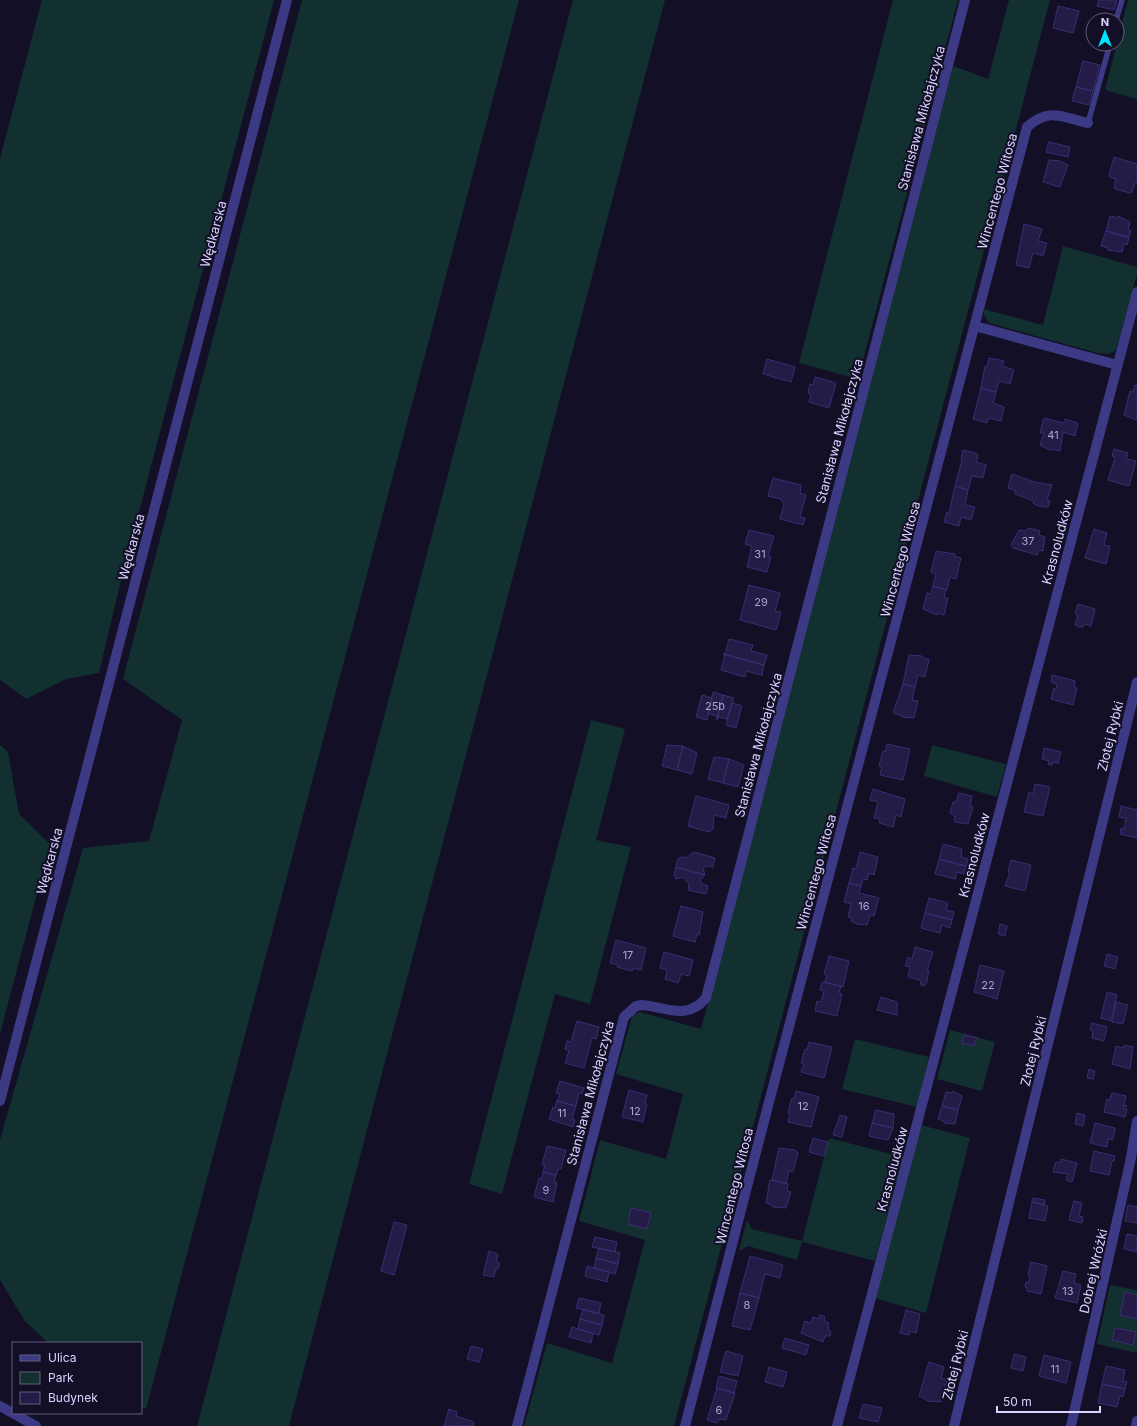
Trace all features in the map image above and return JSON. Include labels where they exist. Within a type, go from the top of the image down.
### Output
[{"type":"street","name":"Wędkarska","points":[[0,1101],[287,0]]},
{"type":"street","name":"Stanisława Mikołajczyka","points":[[517,1426],[624,1017],[636,1006],[642,1005],[685,1011],[700,1005],[706,998],[965,0]]},
{"type":"street","name":"Wincentego Witosa","points":[[685,1426],[768,1102],[1027,127],[1037,118],[1051,114],[1088,123]]},
{"type":"street","name":"Krasnoludków","points":[[837,1426],[1137,292]]},
{"type":"street","points":[[975,326],[1117,365]]},
{"type":"street","name":"Złotej Rybki","points":[[954,1426],[1137,682]]},
{"type":"street","name":"Dobrej Wróżki","points":[[1071,1426],[1131,1158],[1137,1121]]},
{"type":"street","points":[[0,1406],[12,1413]]},
{"type":"street","points":[[14,1414],[36,1426]]},
{"type":"street","points":[[1136,1426],[1137,1421]]},
{"type":"lane","points":[[1118,12],[1122,0]]},
{"type":"lane","points":[[1088,123],[1108,52]]},
{"type":"green space","points":[[42,0],[274,0],[121,580],[99,673],[66,679],[26,699],[0,680],[0,158]]},
{"type":"green space","points":[[302,0],[519,0],[146,1409],[142,1407],[142,1342],[47,1342],[24,1320],[0,1280],[0,1140],[83,848],[149,841],[182,720],[123,679]]},
{"type":"green space","points":[[573,0],[665,0],[289,1426],[197,1426]]},
{"type":"green space","points":[[893,0],[958,0],[858,379],[799,363]]},
{"type":"green space","points":[[1009,0],[1050,0],[674,1426],[524,1426],[547,1343],[612,1363],[645,1240],[579,1221],[600,1140],[666,1159],[683,1094],[616,1074],[632,1016],[640,1012],[701,1029],[953,66],[988,79]]},
{"type":"green space","points":[[1128,0],[1137,0],[1137,99],[1105,90],[1115,52],[1125,52],[1125,12]]},
{"type":"green space","points":[[1063,246],[1137,267],[1137,274],[1116,350],[1109,354],[1097,353],[989,323],[984,315],[984,309],[1043,325]]},
{"type":"green space","points":[[591,720],[625,729],[596,840],[631,847],[590,1004],[555,994],[502,1194],[469,1184]]},
{"type":"green space","points":[[0,745],[8,752],[19,814],[50,844],[0,1034]]},
{"type":"green space","points":[[932,745],[1006,764],[997,797],[924,776]]},
{"type":"green space","points":[[950,1030],[995,1042],[982,1091],[937,1079]]},
{"type":"green space","points":[[855,1039],[929,1057],[917,1107],[842,1089]]},
{"type":"green space","points":[[921,1125],[970,1138],[926,1313],[874,1298]]},
{"type":"green space","points":[[829,1138],[903,1157],[875,1261],[802,1242],[797,1260],[748,1246],[739,1251],[747,1220],[752,1229],[802,1241]]},
{"type":"green space","points":[[1110,1285],[1137,1290],[1137,1353],[1097,1344]]},
{"type":"building","points":[[1099,0],[1117,0],[1114,10],[1097,6]]},
{"type":"building","points":[[1058,6],[1079,11],[1073,33],[1053,28]]},
{"type":"building","points":[[1083,61],[1100,65],[1093,91],[1076,87]]},
{"type":"building","points":[[1076,87],[1093,91],[1089,105],[1072,101]]},
{"type":"building","points":[[1049,142],[1070,147],[1068,157],[1046,152]]},
{"type":"building","points":[[1114,157],[1137,164],[1137,183],[1135,183],[1132,192],[1130,193],[1115,189],[1114,187],[1116,179],[1110,177],[1109,175]]},
{"type":"building","points":[[1049,160],[1060,161],[1068,165],[1060,187],[1043,182]]},
{"type":"building","points":[[1110,216],[1118,218],[1118,216],[1130,222],[1128,230],[1131,231],[1129,237],[1106,231]]},
{"type":"building","points":[[1024,224],[1042,229],[1038,241],[1047,243],[1043,256],[1033,253],[1029,268],[1016,265]]},
{"type":"building","points":[[1106,231],[1129,238],[1127,245],[1124,244],[1122,252],[1108,250],[1108,248],[1101,246]]},
{"type":"building","points":[[989,358],[1004,361],[1002,366],[1014,370],[1010,384],[999,381],[996,392],[981,388],[985,366],[987,367]]},
{"type":"building","points":[[767,359],[795,367],[791,382],[763,374]]},
{"type":"building","points":[[815,377],[836,383],[829,408],[809,402],[811,394],[808,393],[810,384],[813,385]]},
{"type":"building","points":[[1135,385],[1137,386],[1137,420],[1124,415],[1130,391],[1133,392]]},
{"type":"building","points":[[981,388],[996,392],[993,403],[1004,407],[1001,421],[989,418],[987,423],[973,419]]},
{"type":"building","points":[[1044,418],[1064,423],[1065,419],[1078,423],[1075,436],[1063,432],[1060,451],[1052,449],[1049,450],[1040,445],[1044,433],[1040,433]]},
{"type":"building","points":[[1114,449],[1128,453],[1126,459],[1136,461],[1129,486],[1108,480],[1115,457],[1112,456]]},
{"type":"building","points":[[963,450],[978,454],[976,462],[986,465],[983,478],[972,476],[968,490],[955,486]]},
{"type":"building","points":[[1012,474],[1034,482],[1052,485],[1047,500],[1050,501],[1048,507],[1038,506],[1033,503],[1034,501],[1015,494],[1016,491],[1008,488]]},
{"type":"building","points":[[773,478],[801,485],[800,493],[806,495],[800,517],[805,518],[803,525],[780,519],[784,504],[781,499],[768,496]]},
{"type":"building","points":[[955,486],[968,490],[965,505],[975,507],[971,520],[961,517],[959,526],[944,522],[947,512],[949,513]]},
{"type":"building","points":[[1029,528],[1040,531],[1039,535],[1045,537],[1043,551],[1038,550],[1037,555],[1013,548],[1011,545],[1019,530],[1025,531]]},
{"type":"building","points":[[1094,529],[1107,533],[1104,545],[1110,546],[1106,564],[1085,558]]},
{"type":"building","points":[[749,530],[774,536],[768,556],[771,557],[767,572],[747,567],[752,546],[745,544]]},
{"type":"building","points":[[936,551],[955,554],[954,556],[961,558],[956,579],[950,577],[947,590],[933,586],[936,574],[931,572]]},
{"type":"building","points":[[749,585],[780,593],[775,611],[781,612],[776,630],[740,620]]},
{"type":"building","points":[[933,586],[946,590],[944,598],[948,598],[944,615],[937,613],[937,615],[923,609],[927,593],[931,594]]},
{"type":"building","points":[[1078,604],[1095,609],[1091,626],[1084,624],[1083,627],[1079,627],[1075,625],[1078,615],[1075,614]]},
{"type":"building","points":[[729,639],[753,645],[751,651],[767,655],[764,665],[723,654],[725,654]]},
{"type":"building","points":[[723,654],[764,665],[762,675],[746,671],[745,677],[721,670],[725,655]]},
{"type":"building","points":[[909,655],[922,656],[929,660],[925,677],[918,675],[915,687],[903,684]]},
{"type":"building","points":[[1052,675],[1075,681],[1074,687],[1077,688],[1073,705],[1051,699],[1054,688],[1056,689],[1057,684],[1051,682]]},
{"type":"building","points":[[903,684],[915,687],[912,700],[918,701],[914,718],[902,717],[893,713]]},
{"type":"building","points":[[713,692],[723,695],[717,720],[717,716],[708,714]]},
{"type":"building","points":[[702,695],[712,698],[707,720],[696,717]]},
{"type":"building","points":[[723,695],[734,698],[727,719],[718,717],[717,720]]},
{"type":"building","points":[[732,703],[742,706],[736,728],[726,725]]},
{"type":"building","points":[[887,744],[910,749],[903,780],[880,775],[882,767],[879,766],[883,751],[885,752]]},
{"type":"building","points":[[667,745],[683,746],[677,770],[662,766]]},
{"type":"building","points":[[683,746],[697,753],[692,774],[677,770]]},
{"type":"building","points":[[1044,748],[1061,752],[1058,763],[1053,762],[1052,765],[1048,764],[1049,761],[1042,759]]},
{"type":"building","points":[[714,757],[729,759],[723,783],[708,779]]},
{"type":"building","points":[[729,759],[744,765],[738,787],[723,783]]},
{"type":"building","points":[[1035,784],[1050,787],[1043,816],[1024,812],[1029,792],[1033,794]]},
{"type":"building","points":[[873,789],[905,799],[901,817],[896,815],[893,827],[879,823],[880,819],[874,818],[878,802],[870,800]]},
{"type":"building","points":[[959,793],[972,796],[970,806],[973,807],[968,824],[955,822],[955,815],[950,813],[953,802],[956,802]]},
{"type":"building","points":[[696,796],[729,805],[726,818],[714,815],[713,829],[709,832],[688,826]]},
{"type":"building","points":[[1121,806],[1137,810],[1137,838],[1120,834],[1121,828],[1124,829],[1126,818],[1119,817]]},
{"type":"building","points":[[943,844],[962,849],[961,857],[968,859],[966,866],[939,859]]},
{"type":"building","points":[[694,852],[715,858],[713,867],[707,866],[703,868],[705,875],[676,867],[678,859],[681,857],[686,858]]},
{"type":"building","points":[[860,852],[878,857],[874,875],[869,873],[867,880],[863,879],[861,886],[849,883],[853,868],[856,869]]},
{"type":"building","points":[[939,859],[966,866],[964,874],[957,872],[955,879],[935,874]]},
{"type":"building","points":[[1011,860],[1031,865],[1025,891],[1005,886],[1010,872],[1008,872]]},
{"type":"building","points":[[676,867],[705,875],[700,880],[702,884],[708,886],[706,894],[688,890],[689,884],[683,877],[676,879],[674,875]]},
{"type":"building","points":[[849,883],[861,886],[859,893],[879,898],[874,916],[870,915],[867,925],[857,924],[851,921],[852,918],[848,917],[851,904],[844,902]]},
{"type":"building","points":[[929,898],[948,903],[946,910],[954,912],[952,920],[925,913]]},
{"type":"building","points":[[681,906],[703,912],[699,935],[697,934],[695,942],[673,936]]},
{"type":"building","points":[[925,913],[952,920],[950,928],[942,925],[940,933],[921,928]]},
{"type":"building","points":[[1000,924],[1007,926],[1005,936],[998,934]]},
{"type":"building","points":[[616,940],[646,948],[641,970],[633,968],[632,971],[617,967],[618,965],[610,963]]},
{"type":"building","points":[[915,947],[933,952],[927,971],[929,971],[928,981],[924,986],[921,985],[920,980],[908,977],[910,967],[905,966],[908,957],[912,959]]},
{"type":"building","points":[[664,952],[693,960],[689,976],[681,974],[678,983],[665,979],[667,970],[660,968]]},
{"type":"building","points":[[1107,954],[1118,957],[1115,969],[1104,966]]},
{"type":"building","points":[[829,956],[849,961],[843,987],[825,982],[827,975],[824,974]]},
{"type":"building","points":[[980,965],[1004,971],[997,999],[974,992]]},
{"type":"building","points":[[822,982],[841,986],[839,993],[842,994],[837,1016],[815,1011],[817,1001],[821,1002],[824,991],[820,990]]},
{"type":"building","points":[[1107,992],[1117,995],[1111,1021],[1101,1018]]},
{"type":"building","points":[[881,997],[897,1002],[897,1015],[877,1010]]},
{"type":"building","points":[[1116,1002],[1128,1005],[1123,1024],[1112,1022]]},
{"type":"building","points":[[577,1021],[599,1027],[596,1039],[592,1038],[584,1068],[565,1063],[569,1051],[565,1049],[567,1041],[571,1042]]},
{"type":"building","points":[[1092,1023],[1107,1027],[1104,1041],[1092,1038],[1093,1031],[1090,1030]]},
{"type":"building","points":[[964,1035],[977,1038],[974,1046],[962,1043]]},
{"type":"building","points":[[809,1042],[832,1047],[824,1078],[801,1072],[804,1064],[801,1063],[805,1049],[807,1050]]},
{"type":"building","points":[[1124,1045],[1133,1047],[1130,1069],[1112,1064],[1116,1046],[1123,1048]]},
{"type":"building","points":[[1089,1069],[1095,1071],[1093,1079],[1087,1078]]},
{"type":"building","points":[[560,1081],[584,1088],[582,1094],[579,1093],[576,1106],[557,1101],[560,1094],[556,1093]]},
{"type":"building","points":[[629,1090],[647,1095],[645,1103],[647,1104],[643,1122],[622,1117]]},
{"type":"building","points":[[796,1091],[819,1097],[811,1127],[788,1122],[790,1113],[788,1113],[792,1098],[794,1099]]},
{"type":"building","points":[[953,1091],[962,1096],[958,1110],[942,1106],[946,1092],[951,1093]]},
{"type":"building","points":[[1112,1093],[1126,1096],[1124,1105],[1127,1106],[1124,1106],[1123,1109],[1127,1109],[1125,1117],[1104,1112],[1107,1099],[1110,1100]]},
{"type":"building","points":[[557,1101],[576,1106],[572,1119],[575,1120],[573,1127],[549,1119],[553,1107],[555,1108]]},
{"type":"building","points":[[942,1106],[958,1110],[955,1124],[944,1123],[944,1121],[938,1119]]},
{"type":"building","points":[[876,1110],[894,1114],[893,1128],[872,1123]]},
{"type":"building","points":[[1077,1113],[1085,1115],[1083,1126],[1075,1124]]},
{"type":"building","points":[[840,1115],[847,1117],[842,1137],[833,1135]]},
{"type":"building","points":[[872,1123],[893,1128],[888,1140],[869,1136]]},
{"type":"building","points":[[1095,1123],[1115,1128],[1113,1140],[1108,1139],[1107,1147],[1090,1143]]},
{"type":"building","points":[[813,1138],[828,1142],[824,1156],[809,1152]]},
{"type":"building","points":[[547,1146],[566,1150],[561,1169],[558,1169],[556,1175],[543,1172],[545,1165],[542,1165]]},
{"type":"building","points":[[779,1148],[795,1150],[798,1153],[793,1172],[789,1171],[786,1183],[772,1180]]},
{"type":"building","points":[[1094,1151],[1115,1156],[1114,1161],[1112,1161],[1109,1175],[1090,1171]]},
{"type":"building","points":[[1061,1159],[1077,1163],[1072,1182],[1066,1180],[1068,1174],[1053,1172],[1056,1162],[1060,1163]]},
{"type":"building","points":[[543,1172],[556,1175],[554,1182],[557,1183],[553,1202],[534,1197],[539,1178],[542,1179]]},
{"type":"building","points":[[770,1180],[788,1184],[787,1191],[791,1192],[786,1208],[773,1207],[766,1203]]},
{"type":"building","points":[[1033,1198],[1045,1200],[1044,1205],[1032,1202]]},
{"type":"building","points":[[1074,1201],[1082,1203],[1079,1216],[1083,1217],[1082,1223],[1069,1220]]},
{"type":"building","points":[[1032,1202],[1048,1206],[1045,1221],[1029,1218]]},
{"type":"building","points":[[1128,1205],[1137,1207],[1137,1223],[1125,1221]]},
{"type":"building","points":[[631,1208],[651,1213],[647,1229],[628,1224]]},
{"type":"building","points":[[394,1222],[407,1225],[394,1275],[381,1271]]},
{"type":"building","points":[[1127,1234],[1137,1236],[1137,1252],[1124,1249]]},
{"type":"building","points":[[595,1237],[617,1242],[615,1252],[592,1247]]},
{"type":"building","points":[[599,1248],[620,1253],[618,1264],[596,1258]]},
{"type":"building","points":[[489,1251],[498,1254],[496,1262],[500,1263],[498,1269],[496,1269],[494,1277],[483,1275]]},
{"type":"building","points":[[750,1256],[783,1265],[780,1278],[765,1274],[759,1298],[740,1293]]},
{"type":"building","points":[[596,1258],[618,1264],[615,1274],[594,1268]]},
{"type":"building","points":[[1031,1262],[1047,1266],[1041,1294],[1027,1291],[1027,1288],[1025,1287],[1026,1282],[1029,1282],[1030,1276],[1028,1275]]},
{"type":"building","points":[[587,1266],[609,1272],[607,1282],[585,1276]]},
{"type":"building","points":[[1063,1271],[1076,1274],[1074,1283],[1081,1285],[1077,1303],[1055,1298]]},
{"type":"building","points":[[1125,1292],[1137,1295],[1137,1319],[1120,1315]]},
{"type":"building","points":[[740,1293],[759,1298],[750,1330],[732,1326]]},
{"type":"building","points":[[579,1298],[601,1303],[599,1313],[576,1308]]},
{"type":"building","points":[[583,1310],[604,1315],[602,1325],[580,1319]]},
{"type":"building","points":[[906,1310],[920,1314],[916,1333],[910,1331],[909,1335],[900,1333]]},
{"type":"building","points":[[820,1315],[825,1317],[824,1321],[829,1323],[828,1329],[831,1332],[830,1336],[825,1336],[823,1342],[801,1333],[805,1321],[811,1323],[813,1317],[819,1319]]},
{"type":"building","points":[[580,1319],[602,1325],[599,1335],[578,1329]]},
{"type":"building","points":[[572,1327],[593,1334],[591,1343],[569,1337]]},
{"type":"building","points":[[1115,1328],[1136,1332],[1133,1345],[1112,1340]]},
{"type":"building","points":[[785,1338],[809,1345],[806,1355],[782,1348]]},
{"type":"building","points":[[471,1346],[483,1349],[479,1362],[467,1359]]},
{"type":"building","points":[[726,1351],[743,1356],[738,1376],[720,1372]]},
{"type":"building","points":[[1014,1354],[1026,1357],[1023,1371],[1011,1368]]},
{"type":"building","points":[[1044,1355],[1071,1362],[1066,1383],[1039,1376]]},
{"type":"building","points":[[929,1362],[944,1367],[941,1378],[947,1380],[940,1402],[928,1401],[919,1396]]},
{"type":"building","points":[[1106,1366],[1125,1370],[1123,1381],[1127,1382],[1125,1389],[1102,1384]]},
{"type":"building","points":[[769,1367],[787,1372],[783,1387],[765,1382]]},
{"type":"building","points":[[719,1376],[737,1381],[734,1393],[716,1388]]},
{"type":"building","points":[[1102,1384],[1125,1389],[1123,1397],[1120,1396],[1117,1407],[1098,1403]]},
{"type":"building","points":[[717,1388],[735,1393],[726,1420],[720,1419],[717,1423],[707,1420]]},
{"type":"building","points":[[863,1404],[882,1408],[878,1422],[859,1418]]},
{"type":"building","points":[[449,1409],[457,1412],[456,1416],[474,1422],[473,1426],[444,1426]]}]
